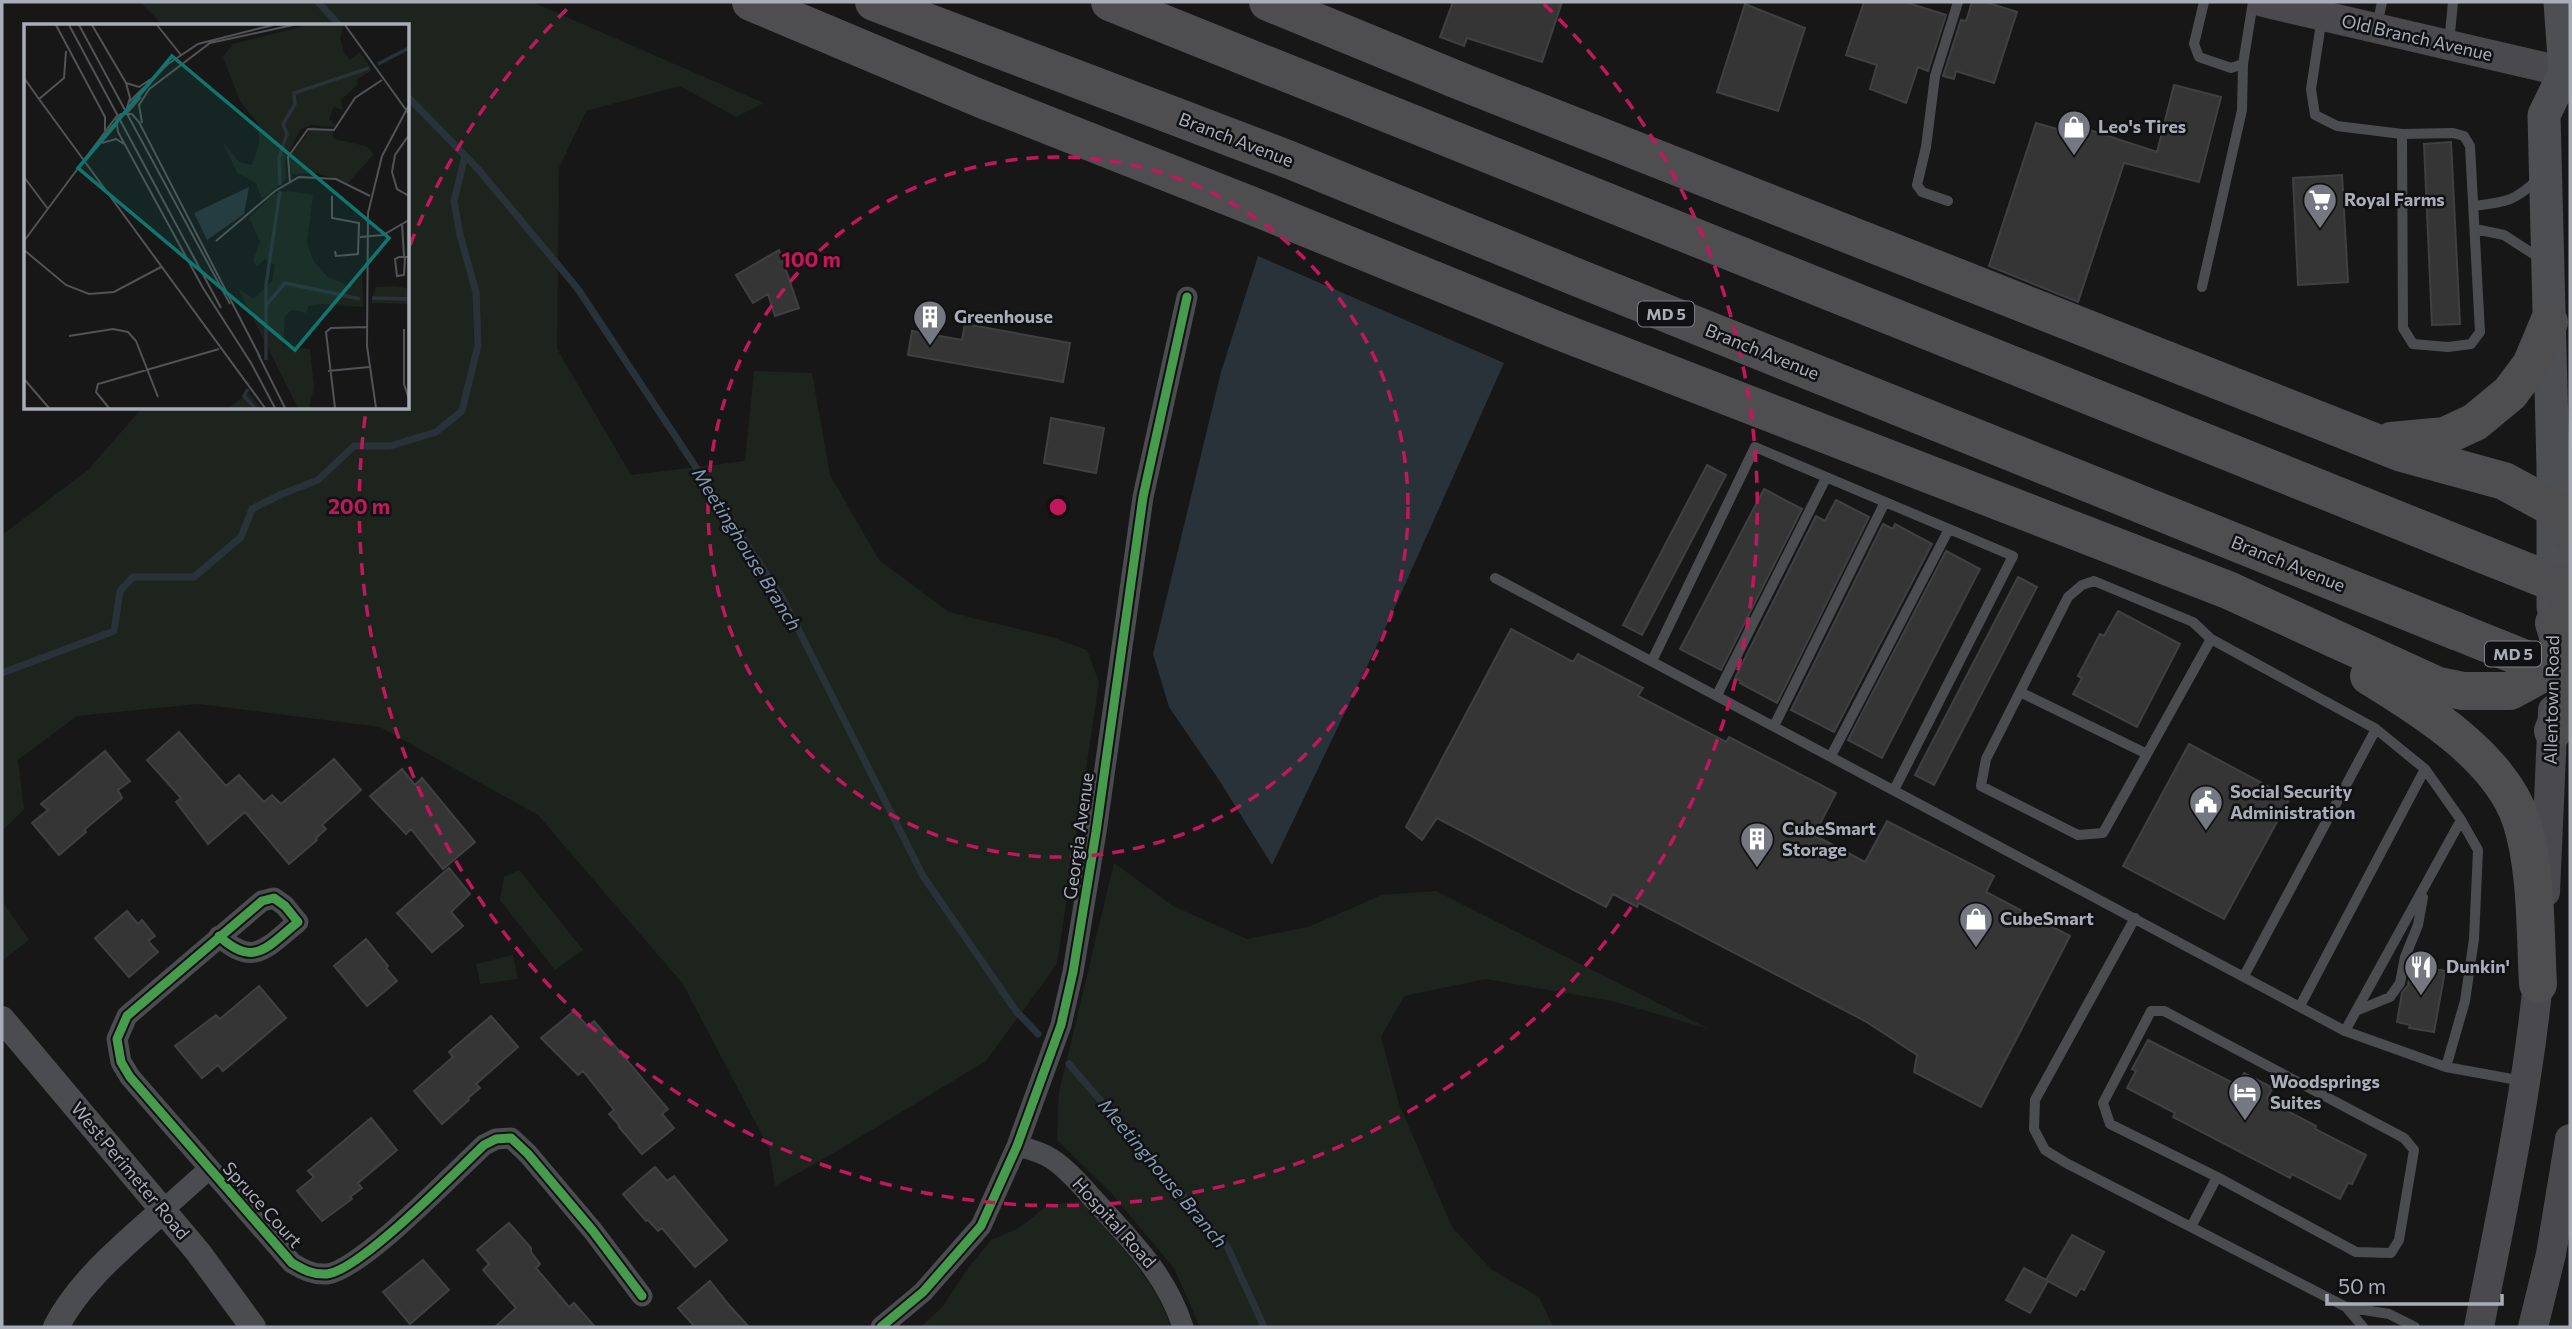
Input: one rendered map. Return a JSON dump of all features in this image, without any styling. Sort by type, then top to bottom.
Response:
[{"type":"highway","points":[[751,2],[979,98],[1331,237],[1559,331],[2161,564],[2318,629],[2438,687],[2476,692],[2510,691],[2565,664]]},
{"type":"highway","name":"Branch Avenue","points":[[874,2],[1290,160],[2456,631],[2565,664]]},
{"type":"highway","points":[[1110,2],[2570,589]]},
{"type":"highway","points":[[1268,2],[2402,453],[2504,481],[2561,519]]},
{"type":"highway","points":[[2376,442],[2445,436],[2475,422],[2510,393],[2531,365],[2549,322]]},
{"type":"highway","points":[[2161,564],[2356,668],[2466,744],[2487,764],[2513,800],[2526,840],[2531,868],[2538,984]]},
{"type":"highway","points":[[2553,731],[2565,664]]},
{"type":"main road","name":"Old Branch Avenue","points":[[2263,2],[2379,16],[2449,46],[2569,76]]},
{"type":"main road","name":"Allentown Road","points":[[2564,8],[2569,76],[2544,115],[2549,322],[2561,519],[2565,664]]},
{"type":"main road","name":"Allentown Road","points":[[2479,1327],[2508,1190],[2526,1081],[2538,984],[2548,861],[2553,731]]},
{"type":"main road","points":[[2533,1327],[2551,1254],[2570,1139]]},
{"type":"street","name":"Georgia Avenue","points":[[881,1327],[923,1292],[981,1226],[1017,1146],[1061,1026],[1070,992],[1097,832],[1143,497],[1187,297]]},
{"type":"street","name":"Spruce Court","points":[[219,936],[127,1016],[117,1039],[121,1062],[130,1077],[292,1263],[309,1273],[329,1274],[353,1262],[380,1242],[484,1145],[496,1139],[511,1138],[528,1154],[593,1231],[642,1296]]},
{"type":"street","name":"West Perimeter Road","points":[[2,1019],[163,1210],[253,1327]]},
{"type":"street","name":"Hospital Road","points":[[1017,1146],[1039,1152],[1074,1177],[1154,1266],[1166,1285],[1183,1327]]},
{"type":"street","name":"Spruce Court","points":[[163,1210],[209,1169]]},
{"type":"street","points":[[56,1327],[78,1293],[163,1210]]},
{"type":"lane","points":[[1948,201],[1922,192],[1917,185],[1926,147],[1935,76],[1958,2]]},
{"type":"lane","points":[[2204,2],[2194,44],[2199,57],[2231,68],[2244,64]]},
{"type":"lane","points":[[2202,287],[2242,110],[2244,64],[2253,2]]},
{"type":"lane","points":[[2449,46],[2453,2]]},
{"type":"lane","points":[[2322,9],[2311,89],[2315,115],[2337,126],[2402,134],[2453,133],[2464,136],[2470,146],[2480,332],[2471,344],[2448,347],[2413,344],[2403,328],[2402,134]]},
{"type":"lane","points":[[2473,206],[2503,203],[2520,196],[2545,173]]},
{"type":"lane","points":[[2474,229],[2504,235],[2548,265]]},
{"type":"lane","points":[[1653,661],[1755,447],[2013,556],[1894,790]]},
{"type":"lane","points":[[1717,695],[1826,478]]},
{"type":"lane","points":[[1774,726],[1885,502]]},
{"type":"lane","points":[[1831,756],[1949,529]]},
{"type":"lane","points":[[1495,578],[2345,1031],[2446,1068],[2526,1081]]},
{"type":"lane","points":[[2211,639],[2103,833],[2078,835],[1981,786],[1986,759],[2068,597],[2082,585],[2094,581],[2193,622],[2211,639],[2376,729],[2425,769],[2461,820],[2478,850],[2474,939],[2465,1001],[2446,1068]]},
{"type":"lane","points":[[2020,692],[2147,754]]},
{"type":"lane","points":[[2244,976],[2376,729]]},
{"type":"lane","points":[[2300,1006],[2425,769]]},
{"type":"lane","points":[[2345,1031],[2461,820]]},
{"type":"lane","points":[[2356,1011],[2390,997],[2400,983],[2405,957],[2418,925],[2426,884]]},
{"type":"lane","points":[[2136,918],[2035,1100],[2034,1129],[2045,1150],[2346,1307],[2389,1314],[2415,1327]]},
{"type":"lane","points":[[2151,1011],[2164,1011],[2404,1138],[2414,1150],[2399,1240],[2391,1253],[2356,1252],[2217,1177],[2110,1124],[2106,1114],[2103,1103],[2151,1011]]},
{"type":"lane","points":[[2190,1227],[2217,1177]]},
{"type":"lane","points":[[2346,1307],[2363,1327]]},
{"type":"shaded area","points":[[140,2],[532,2],[764,103],[736,117],[680,86],[586,111],[559,168],[557,349],[631,475],[745,461],[754,371],[812,373],[830,475],[879,560],[949,612],[1055,638],[1087,650],[1099,682],[1057,964],[986,1061],[775,1186],[769,1148],[683,984],[538,815],[380,727],[198,704],[77,716],[18,760],[24,809],[2,831],[2,535],[88,470],[140,410],[410,410],[410,24],[162,24]]},
{"type":"shaded area","points":[[1258,256],[1504,363],[1390,618],[1272,865],[1169,707],[1153,654],[1221,372]]},
{"type":"shaded area","points":[[1114,863],[1173,906],[1247,939],[1308,927],[1382,895],[1436,891],[1709,1029],[1612,1001],[1486,979],[1404,996],[1381,1037],[1399,1104],[1452,1227],[1491,1269],[1539,1297],[1553,1327],[1200,1327],[1174,1268],[1112,1194],[1057,1140],[1059,1092]]},
{"type":"shaded area","points":[[519,870],[583,950],[555,970],[500,900],[504,877]]},
{"type":"shaded area","points":[[2,901],[29,940],[3,960],[2,959]]},
{"type":"shaded area","points":[[513,955],[518,979],[480,984],[476,964]]},
{"type":"shaded area","points":[[1082,1201],[1144,1276],[1164,1309],[1171,1327],[921,1327],[943,1306],[968,1268],[991,1240],[1019,1228],[1048,1205]]},
{"type":"building","points":[[1453,2],[1562,2],[1542,62],[1467,38],[1464,46],[1440,37]]},
{"type":"building","points":[[1864,2],[1905,2],[1946,15],[1928,71],[1918,67],[1906,103],[1870,89],[1877,65],[1846,55]]},
{"type":"building","points":[[1972,2],[1985,2],[2017,12],[1994,83],[1956,71],[1954,79],[1943,76],[1961,20],[1966,21]]},
{"type":"building","points":[[1745,4],[1805,28],[1778,111],[1717,92]]},
{"type":"building","points":[[2174,85],[2221,97],[2199,182],[2124,163],[2078,302],[1989,266],[2036,123],[2057,129],[2062,121],[2157,152]]},
{"type":"building","name":"Royal Farms","points":[[2451,142],[2460,324],[2432,325],[2424,144]]},
{"type":"building","name":"Royal Farms","points":[[2342,175],[2348,282],[2298,285],[2293,178]]},
{"type":"building","points":[[779,250],[799,308],[775,316],[768,294],[753,303],[736,275]]},
{"type":"building","points":[[965,324],[1070,343],[1063,382],[908,355],[912,331],[962,340]]},
{"type":"building","points":[[1051,418],[1104,428],[1096,473],[1044,463]]},
{"type":"building","points":[[1707,465],[1726,475],[1642,635],[1623,625]]},
{"type":"building","points":[[1764,489],[1802,509],[1721,670],[1680,649]]},
{"type":"building","points":[[1836,500],[1869,517],[1777,703],[1735,678],[1816,516],[1825,521]]},
{"type":"building","points":[[1883,524],[1893,529],[1895,524],[1932,544],[1834,732],[1791,710]]},
{"type":"building","points":[[1946,551],[1980,569],[1882,758],[1848,740]]},
{"type":"building","points":[[2018,577],[2037,587],[1934,785],[1915,775]]},
{"type":"building","points":[[2118,611],[2180,644],[2137,727],[2073,694],[2082,678],[2078,676],[2100,634],[2104,636]]},
{"type":"building","name":"CubeSmart Storage","points":[[1511,629],[1573,662],[1578,654],[1643,688],[1638,696],[1726,742],[1729,737],[1836,793],[1814,835],[1865,862],[1887,821],[1994,876],[1986,892],[2070,936],[1981,1107],[1914,1072],[1917,1055],[1865,1021],[1639,903],[1637,907],[1613,894],[1606,907],[1437,818],[1422,840],[1406,827]]},
{"type":"building","points":[[179,732],[226,786],[239,775],[264,802],[272,795],[281,804],[334,759],[361,790],[322,825],[326,829],[317,840],[289,864],[245,812],[208,844],[176,802],[181,798],[147,760]]},
{"type":"building","name":"Social Security Administration","points":[[2189,744],[2290,798],[2224,919],[2123,866]]},
{"type":"building","points":[[105,751],[130,781],[118,790],[122,798],[59,855],[32,823],[48,810],[41,804]]},
{"type":"building","points":[[402,769],[415,785],[422,778],[475,842],[443,869],[411,829],[406,834],[370,796]]},
{"type":"building","points":[[449,868],[470,894],[451,912],[463,926],[432,952],[397,913]]},
{"type":"building","points":[[127,911],[138,924],[142,920],[155,936],[148,941],[158,952],[129,977],[95,938]]},
{"type":"building","points":[[366,939],[397,981],[367,1006],[334,966]]},
{"type":"building","name":"Dunkin'","points":[[2421,966],[2445,971],[2434,1032],[2409,1028],[2410,1025],[2397,1022],[2402,993],[2408,985],[2411,967]]},
{"type":"building","points":[[259,986],[286,1018],[223,1071],[218,1065],[202,1078],[175,1046],[216,1015],[220,1019]]},
{"type":"building","points":[[574,1011],[588,1027],[594,1021],[668,1109],[662,1114],[674,1128],[642,1154],[609,1114],[614,1110],[583,1071],[578,1075],[541,1038]]},
{"type":"building","points":[[491,1016],[518,1047],[476,1084],[480,1088],[442,1124],[414,1091],[453,1057],[449,1052]]},
{"type":"building","name":"Woodsprings Suites","points":[[2148,1040],[2235,1084],[2244,1073],[2273,1088],[2267,1098],[2269,1101],[2366,1155],[2352,1184],[2348,1183],[2340,1199],[2292,1174],[2290,1178],[2173,1117],[2175,1113],[2127,1088],[2136,1071],[2132,1069]]},
{"type":"building","points":[[371,1118],[397,1150],[358,1183],[362,1188],[350,1197],[352,1199],[322,1221],[297,1191],[314,1177],[308,1171]]},
{"type":"building","points":[[655,1167],[667,1181],[674,1176],[727,1240],[695,1267],[662,1228],[658,1231],[646,1221],[623,1194]]},
{"type":"building","points":[[509,1223],[531,1248],[540,1264],[536,1268],[569,1307],[574,1303],[595,1327],[495,1327],[516,1308],[483,1270],[489,1264],[477,1250]]},
{"type":"building","points":[[2072,1235],[2104,1252],[2084,1290],[2081,1288],[2076,1296],[2048,1281],[2030,1313],[2006,1300],[2024,1268],[2046,1280]]},
{"type":"building","points":[[423,1260],[449,1290],[410,1324],[383,1292]]},
{"type":"building","points":[[710,1281],[749,1327],[695,1327],[678,1308]]},
{"type":"waterway","name":"Meetinghouse Branch","points":[[318,2],[338,24]]},
{"type":"waterway","name":"Meetinghouse Branch","points":[[410,99],[478,169],[578,289],[783,599],[923,876],[1016,1011],[1038,1034]]},
{"type":"waterway","points":[[2,673],[114,631],[120,591],[133,577],[194,577],[241,537],[252,509],[318,480],[354,446],[390,446],[436,432],[462,411],[478,345],[476,292],[460,235],[454,201],[465,156]]},
{"type":"waterway","name":"Meetinghouse Branch","points":[[1069,1064],[1228,1248],[1264,1327]]},
{"type":"cycle path","points":[[881,1327],[923,1292],[981,1226],[1017,1146],[1061,1025],[1073,972],[1096,832],[1143,497],[1187,297]]},
{"type":"cycle path","points":[[219,936],[231,946],[251,952],[269,946],[298,922],[285,906],[274,898],[262,901],[127,1016],[117,1039],[121,1062],[130,1077],[292,1263],[317,1274],[327,1274],[342,1268],[384,1239],[484,1145],[496,1139],[511,1138],[528,1154],[593,1231],[642,1296]]},
{"type":"place","name":"Leo's Tires","points":[[2074,157]]},
{"type":"place","name":"Royal Farms","points":[[2320,230]]},
{"type":"place","name":"Greenhouse","points":[[930,347]]},
{"type":"place","name":"Social Security Administration","points":[[2206,832]]},
{"type":"place","name":"CubeSmart Storage","points":[[1757,869]]},
{"type":"place","name":"CubeSmart","points":[[1976,949]]},
{"type":"place","name":"Dunkin'","points":[[2421,997]]},
{"type":"place","name":"Woodsprings Suites","points":[[2245,1122]]}]
